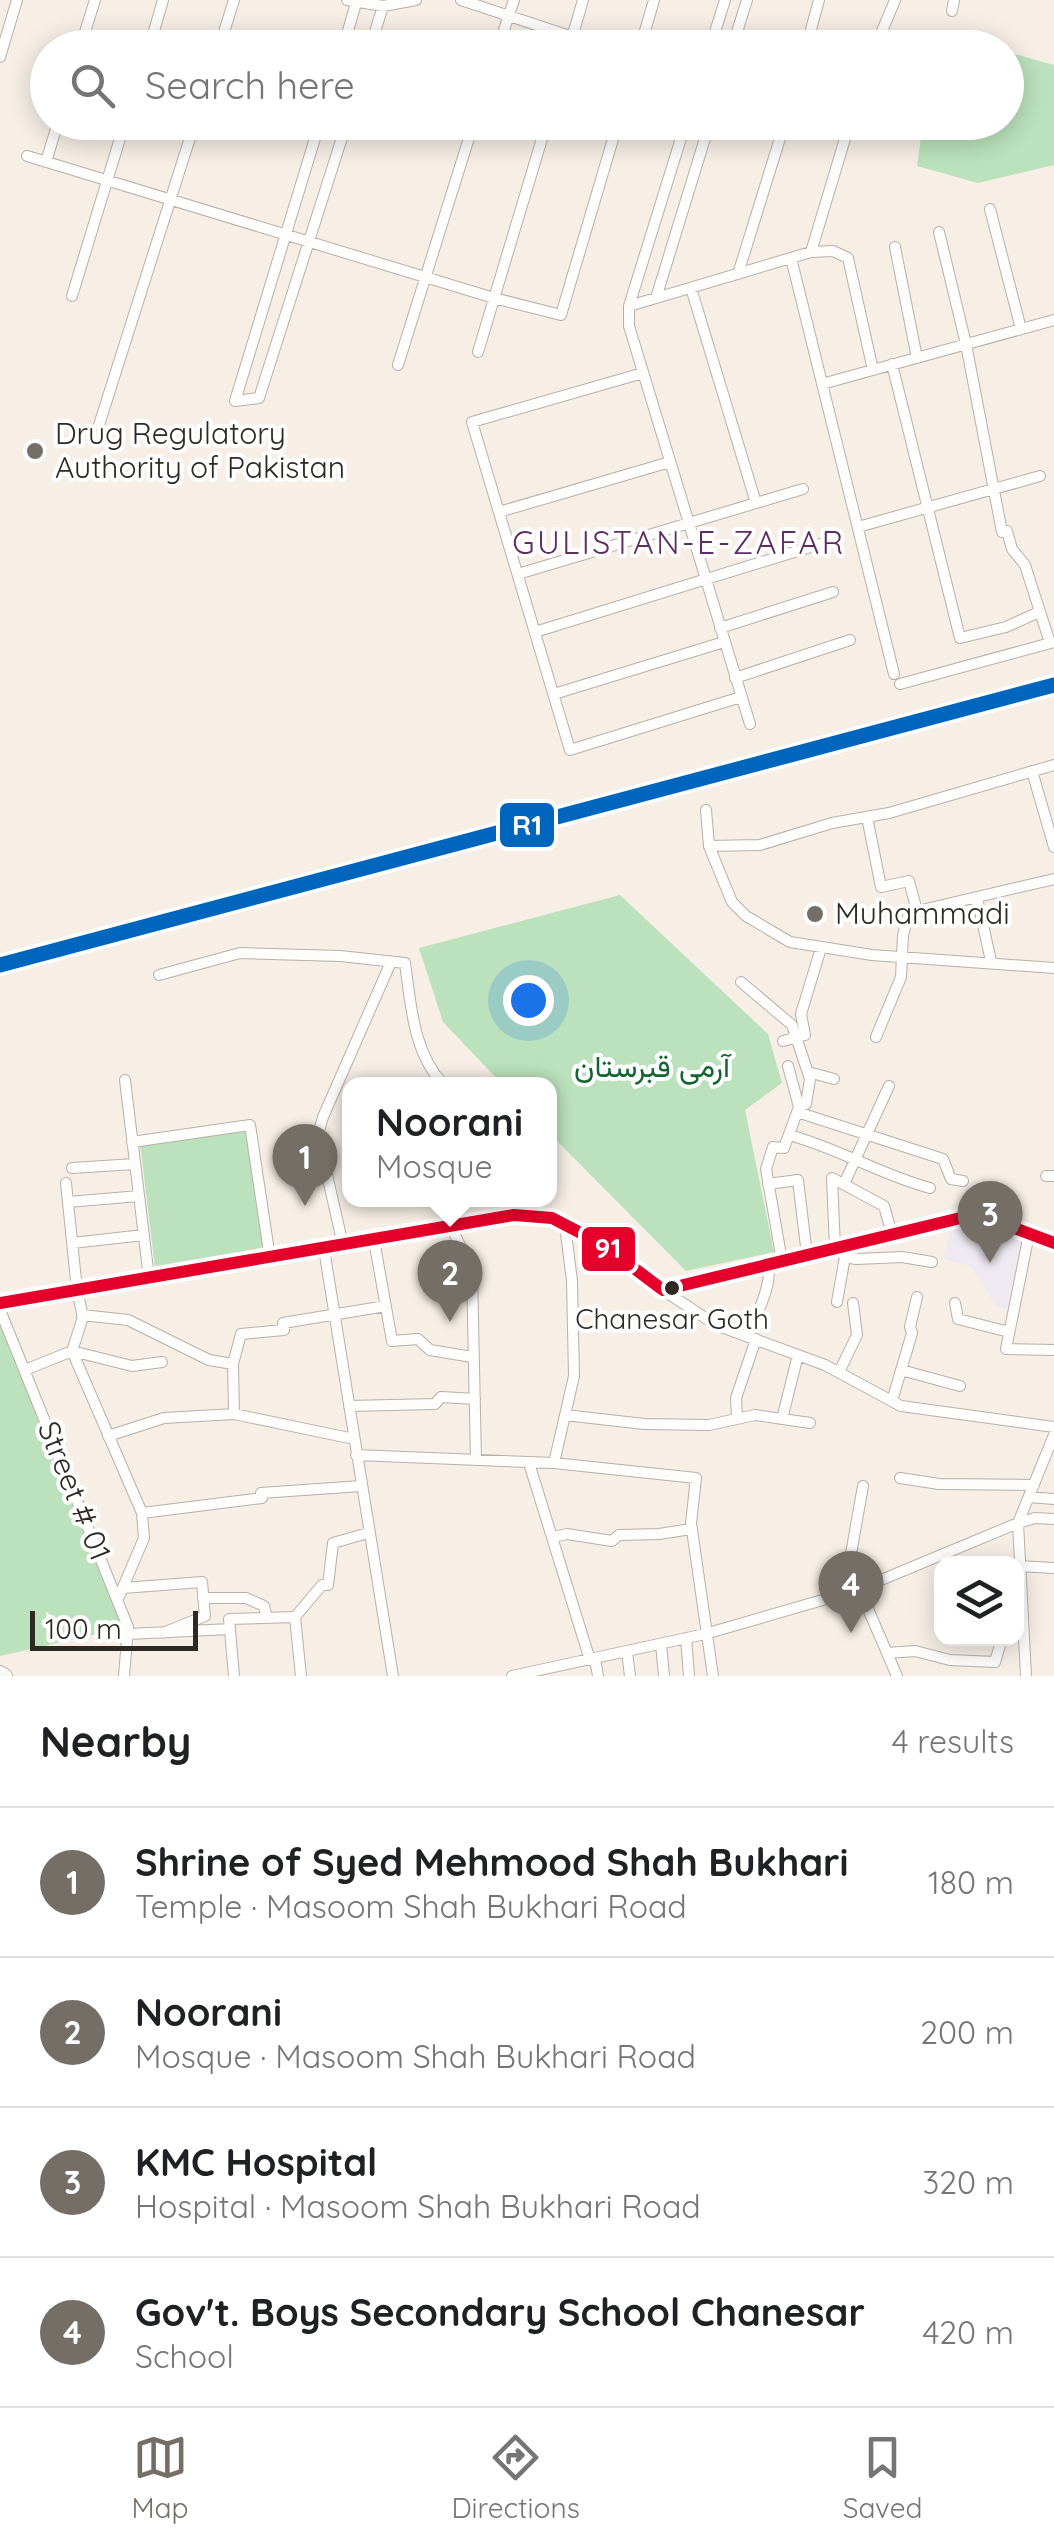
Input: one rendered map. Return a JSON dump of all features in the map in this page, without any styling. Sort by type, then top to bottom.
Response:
[{"type":"street","points":[[0,57],[17,0]]},
{"type":"street","points":[[86,30],[95,0]]},
{"type":"street","points":[[154,30],[163,0]]},
{"type":"street","points":[[224,30],[234,0]]},
{"type":"street","points":[[347,30],[352,2],[382,6],[416,0]]},
{"type":"street","points":[[461,0],[542,30]]},
{"type":"street","points":[[504,30],[514,0]]},
{"type":"street","points":[[574,30],[583,0]]},
{"type":"street","points":[[645,30],[654,0]]},
{"type":"street","points":[[715,30],[724,0]]},
{"type":"street","points":[[738,30],[747,0]]},
{"type":"street","points":[[811,30],[819,0]]},
{"type":"street","points":[[883,30],[896,0]]},
{"type":"street","points":[[375,30],[382,6]]},
{"type":"street","points":[[46,162],[53,140]]},
{"type":"street","points":[[72,296],[120,140]]},
{"type":"street","points":[[100,426],[189,140]]},
{"type":"street","points":[[315,140],[235,401],[259,398],[342,140]]},
{"type":"street","points":[[398,364],[468,140]]},
{"type":"street","points":[[478,352],[542,140]]},
{"type":"street","points":[[28,156],[494,298],[562,315],[613,140]]},
{"type":"street","points":[[680,140],[629,306],[629,326],[750,724]]},
{"type":"street","points":[[656,298],[704,140]]},
{"type":"street","points":[[738,274],[779,140]]},
{"type":"street","points":[[812,252],[845,140]]},
{"type":"street","points":[[990,209],[1021,329]]},
{"type":"street","points":[[791,258],[897,679],[1052,643],[1025,566],[1012,549],[1006,531],[1002,532],[966,344],[938,232]]},
{"type":"street","points":[[895,247],[917,358]]},
{"type":"street","points":[[629,306],[812,252],[833,251],[848,258],[873,370]]},
{"type":"street","points":[[691,288],[756,503]]},
{"type":"street","points":[[822,384],[1054,320]]},
{"type":"street","points":[[892,364],[960,638],[1006,627],[1039,612]]},
{"type":"street","points":[[643,373],[472,422],[570,750],[741,697]]},
{"type":"street","points":[[499,512],[670,462]]},
{"type":"street","points":[[858,528],[1040,476]]},
{"type":"street","points":[[518,574],[803,489]]},
{"type":"street","points":[[535,632],[820,544]]},
{"type":"street","points":[[720,628],[833,592]]},
{"type":"street","points":[[736,678],[850,640]]},
{"type":"street","points":[[554,694],[724,642]]},
{"type":"street","points":[[709,846],[760,844],[1054,765]]},
{"type":"street","points":[[1032,771],[1054,847]]},
{"type":"street","points":[[706,810],[709,846],[732,902],[746,916],[790,942],[904,957],[1054,968]]},
{"type":"street","points":[[867,816],[881,887],[909,880],[916,911]]},
{"type":"street","points":[[876,1037],[898,988],[908,913],[1054,880]]},
{"type":"street","points":[[977,898],[991,961]]},
{"type":"street","points":[[783,1041],[805,1035],[801,1014],[821,948]]},
{"type":"street","points":[[158,976],[240,953],[340,956],[404,963],[415,1032],[438,1077]]},
{"type":"street","points":[[342,1245],[318,1136],[391,962]]},
{"type":"street","points":[[741,982],[792,1025],[810,1079]]},
{"type":"street","points":[[737,1418],[736,1398],[759,1303],[771,1286],[776,1263],[766,1170],[772,1147],[784,1148],[798,1110],[788,1066]]},
{"type":"street","points":[[798,1110],[806,1104],[812,1073],[834,1079]]},
{"type":"street","points":[[125,1080],[149,1278]]},
{"type":"street","points":[[844,1184],[889,1086]]},
{"type":"street","points":[[798,1110],[943,1158],[951,1179],[964,1181]]},
{"type":"street","points":[[132,1142],[250,1125],[270,1258]]},
{"type":"street","points":[[789,1135],[856,1159],[898,1180],[930,1188]]},
{"type":"street","points":[[72,1168],[135,1164]]},
{"type":"street","points":[[837,1302],[842,1250],[830,1178],[884,1206],[892,1234]]},
{"type":"street","points":[[768,1184],[798,1180],[807,1255]]},
{"type":"street","points":[[66,1182],[82,1315],[72,1352],[142,1513],[144,1538],[120,1593]]},
{"type":"street","points":[[68,1202],[139,1196]]},
{"type":"street","points":[[514,1207],[514,1215]]},
{"type":"street","points":[[664,1290],[842,1250],[977,1214],[1054,1243]]},
{"type":"street","points":[[0,1306],[514,1215],[552,1218],[602,1244],[716,1324],[838,1372],[900,1406],[1054,1427]]},
{"type":"street","points":[[554,1463],[574,1376],[565,1225]]},
{"type":"street","points":[[451,1226],[472,1272],[476,1460]]},
{"type":"street","points":[[1029,1234],[1006,1349],[1054,1350]]},
{"type":"street","points":[[72,1243],[144,1235]]},
{"type":"street","points":[[374,1240],[392,1341],[418,1339],[430,1350],[472,1358]]},
{"type":"street","points":[[324,1248],[393,1676]]},
{"type":"street","points":[[842,1250],[856,1259],[902,1257],[932,1262]]},
{"type":"street","points":[[892,1401],[918,1297]]},
{"type":"street","points":[[838,1372],[857,1336],[853,1303]]},
{"type":"street","points":[[954,1303],[958,1320],[1009,1332]]},
{"type":"street","name":"Street # 01","points":[[0,1306],[120,1593],[128,1626],[124,1676]]},
{"type":"street","points":[[234,1414],[233,1364],[241,1334],[284,1330],[284,1323],[386,1306]]},
{"type":"street","points":[[82,1315],[128,1320],[209,1360],[233,1364]]},
{"type":"street","points":[[25,1370],[72,1352],[132,1366],[162,1362]]},
{"type":"street","points":[[782,1419],[798,1355]]},
{"type":"street","points":[[901,1370],[960,1386]]},
{"type":"street","points":[[349,1406],[436,1404],[441,1397],[475,1400]]},
{"type":"street","points":[[108,1436],[164,1418],[234,1414],[354,1439]]},
{"type":"street","points":[[565,1415],[644,1424],[709,1426],[755,1415],[810,1423]]},
{"type":"street","points":[[1018,1556],[1018,1523],[1034,1485],[1048,1465],[1053,1442]]},
{"type":"street","points":[[356,1455],[554,1463],[696,1478],[691,1529],[713,1676]]},
{"type":"street","points":[[529,1463],[598,1676]]},
{"type":"street","points":[[900,1478],[939,1484],[1034,1485]]},
{"type":"street","points":[[142,1513],[262,1498],[262,1493],[361,1486]]},
{"type":"street","points":[[863,1486],[849,1566],[896,1676]]},
{"type":"street","points":[[1028,1497],[1054,1499]]},
{"type":"street","points":[[512,1676],[706,1634],[857,1590],[1018,1523],[1054,1519]]},
{"type":"street","points":[[552,1537],[567,1534],[612,1541],[619,1535],[691,1529]]},
{"type":"street","points":[[301,1676],[295,1617],[322,1585],[328,1585],[333,1543],[368,1533]]},
{"type":"street","points":[[1024,1566],[1054,1568]]},
{"type":"street","points":[[120,1593],[202,1582],[205,1616],[163,1632]]},
{"type":"street","points":[[204,1598],[246,1598],[264,1606],[267,1618]]},
{"type":"street","points":[[234,1676],[230,1620],[295,1617]]},
{"type":"street","points":[[128,1634],[230,1630]]},
{"type":"street","points":[[686,1638],[689,1676]]},
{"type":"street","points":[[661,1644],[664,1676]]},
{"type":"street","points":[[887,1653],[915,1651],[950,1660],[995,1662],[1000,1646]]},
{"type":"street","points":[[1022,1646],[1026,1676]]},
{"type":"street","points":[[627,1652],[630,1676]]},
{"type":"shaded area","points":[[977,1214],[1029,1234],[1013,1311],[996,1306],[970,1266],[943,1259],[954,1219]]},
{"type":"green space","points":[[1024,57],[1054,65],[1054,165],[978,183],[917,166],[921,140],[1024,140]]},
{"type":"green space","name":"آرمی قبرستان","points":[[620,895],[768,1034],[782,1083],[745,1110],[774,1252],[686,1271],[557,1141],[557,1077],[495,1077],[443,1022],[419,948]]},
{"type":"green space","points":[[250,1127],[268,1250],[155,1267],[140,1144]]},
{"type":"green space","points":[[0,1310],[128,1627],[0,1656]]},
{"type":"transit line","name":"R1","points":[[0,965],[1054,685]]},
{"type":"transit line","name":"91","points":[[0,1303],[514,1215],[552,1218],[602,1244],[663,1290],[977,1214],[1054,1243]]},
{"type":"place","name":"Drug Regulatory Authority of Pakistan","points":[[35,451]]},
{"type":"place","name":"Muhammadi","points":[[815,914]]},
{"type":"place","name":"Shrine of Syed Mehmood Shah Bukhari","points":[[305,1206]]},
{"type":"place","name":"KMC Hospital","points":[[990,1263]]},
{"type":"place","name":"Chanesar Goth","points":[[672,1288]]},
{"type":"place","name":"Noorani","points":[[450,1322]]},
{"type":"place","name":"Gov't. Boys Secondary School Chanesar","points":[[851,1633]]},
{"type":"district","name":"GULISTAN-E-ZAFAR","points":[[679,543]]}]
